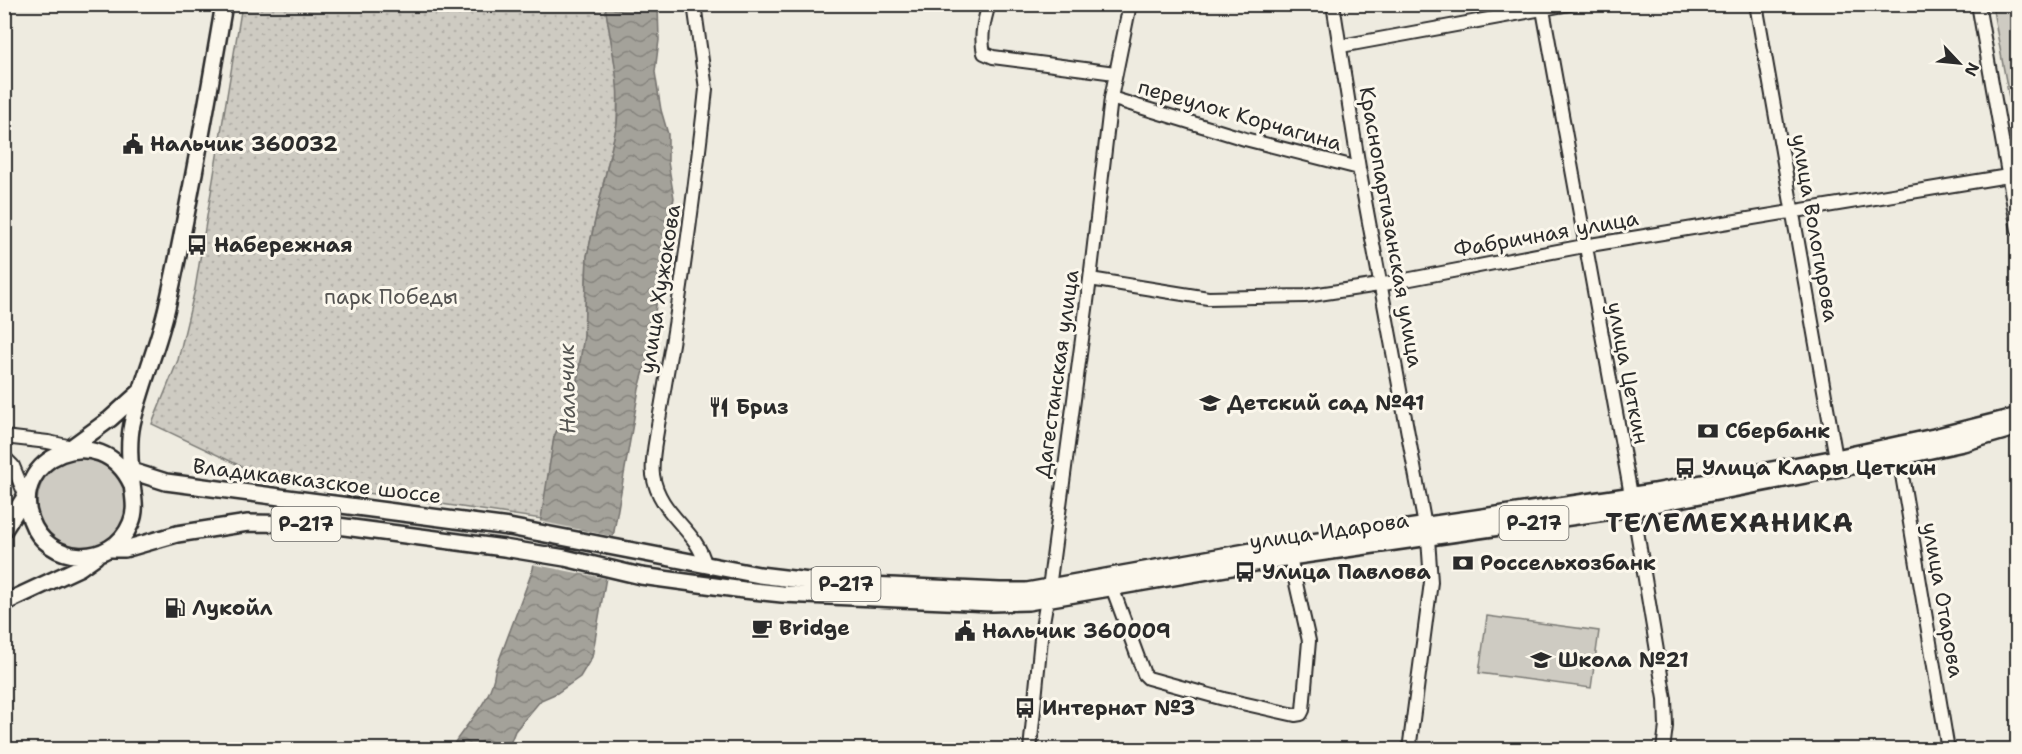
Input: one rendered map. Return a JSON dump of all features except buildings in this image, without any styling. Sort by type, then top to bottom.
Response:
[{"type":"main road","points":[[128,475],[130,440],[140,393],[153,359],[167,307],[224,4]]},
{"type":"main road","points":[[4,530],[28,497],[38,471],[54,457],[73,449],[140,393]]},
{"type":"main road","name":"улица Идарова","points":[[1632,502],[1934,437],[2018,416]]},
{"type":"main road","name":"улица Идарова","points":[[645,554],[759,575],[826,583],[1048,594],[1112,587],[1426,532],[1632,502],[1899,458],[2018,427]]},
{"type":"main road","name":"Р-217","points":[[28,497],[29,517],[35,530],[44,542],[55,550],[84,557],[103,552],[118,542],[132,521],[135,503],[128,475],[101,453],[73,449]]},
{"type":"main road","name":"Владикавказское шоссе","points":[[128,475],[186,485],[509,527],[564,536],[645,554]]},
{"type":"main road","name":"Владикавказское шоссе","points":[[4,603],[79,568],[103,552],[125,549],[193,531],[270,522],[347,527],[504,548],[565,558],[641,576]]},
{"type":"main road","name":"улица Идарова","points":[[641,576],[782,594],[1017,603],[1048,594],[1263,549],[1426,532]]},
{"type":"street","name":"улица Хужокова","points":[[694,4],[706,88],[690,229],[652,473],[657,490],[667,509],[696,542],[705,564]]},
{"type":"street","points":[[989,4],[981,43],[984,53],[993,57],[1114,73]]},
{"type":"street","name":"Дагестанская улица","points":[[1030,750],[1042,628],[1090,279],[1114,73],[1130,4]]},
{"type":"street","name":"Краснопартизанская улица","points":[[1333,4],[1379,285],[1426,532],[1431,582],[1409,750]]},
{"type":"street","points":[[1341,46],[1542,7],[1570,4]]},
{"type":"street","name":"улица Вологирова","points":[[1756,4],[1836,458]]},
{"type":"street","points":[[1978,4],[2018,230]]},
{"type":"street","name":"улица Цеткин","points":[[1542,7],[1632,502],[1665,699],[1666,726],[1663,750]]},
{"type":"street","name":"переулок Корчагина","points":[[1111,98],[1245,139],[1359,168]]},
{"type":"street","name":"Фабричная улица","points":[[1090,279],[1208,297],[1305,296],[1379,285],[1584,246],[2008,176]]},
{"type":"street","points":[[4,437],[48,442],[73,449]]},
{"type":"street","points":[[4,456],[13,466],[28,497]]},
{"type":"street","name":"улица Отарова","points":[[1899,458],[1948,750]]},
{"type":"street","points":[[1112,587],[1144,674],[1148,678],[1224,699],[1295,715],[1301,714],[1304,710],[1309,641],[1290,557]]},
{"type":"green space","name":"парк Победы","points":[[242,5],[605,5],[618,80],[617,124],[587,256],[584,336],[576,388],[554,437],[542,519],[266,478],[152,424],[178,360],[195,289]]},
{"type":"green space","points":[[1992,5],[2017,5],[2017,141]]},
{"type":"green space","points":[[82,458],[99,461],[114,471],[124,486],[127,503],[124,520],[114,535],[99,545],[82,548],[65,545],[50,535],[40,520],[37,503],[40,486],[50,471],[65,461]]},
{"type":"green space","points":[[1487,616],[1599,631],[1591,688],[1479,673]]},
{"type":"water","points":[[605,5],[658,5],[659,40],[655,72],[661,110],[668,134],[668,162],[674,198],[649,353],[639,389],[592,657],[580,677],[557,693],[541,700],[515,731],[508,749],[450,750],[489,693],[533,569],[554,437],[576,388],[584,336],[587,256],[617,124],[617,79]]},
{"type":"pier","points":[[538,521],[616,537],[609,579],[531,564]]},
{"type":"place","name":"Нальчик 360032","points":[[133,144]]},
{"type":"place","name":"Набережная","points":[[197,245]]},
{"type":"place","name":"Детский сад №41","points":[[1210,403]]},
{"type":"place","name":"Бриз","points":[[719,407]]},
{"type":"place","name":"Сбербанк","points":[[1708,431]]},
{"type":"place","name":"Улица Клары Цеткин","points":[[1685,468]]},
{"type":"place","name":"Россельхозбанк","points":[[1463,563]]},
{"type":"place","name":"Улица Павлова","points":[[1245,572]]},
{"type":"place","name":"Лукойл","points":[[175,608]]},
{"type":"place","name":"Bridge","points":[[762,628]]},
{"type":"place","name":"Нальчик 360009","points":[[965,631]]},
{"type":"place","name":"Школа №21","points":[[1541,660]]},
{"type":"place","name":"Интернат №3","points":[[1025,708]]},
{"type":"district","name":"ТЕЛЕМЕХАНИКА","points":[[1730,522]]},
{"type":"water label","name":"Нальчик","points":[[567,389]]}]
